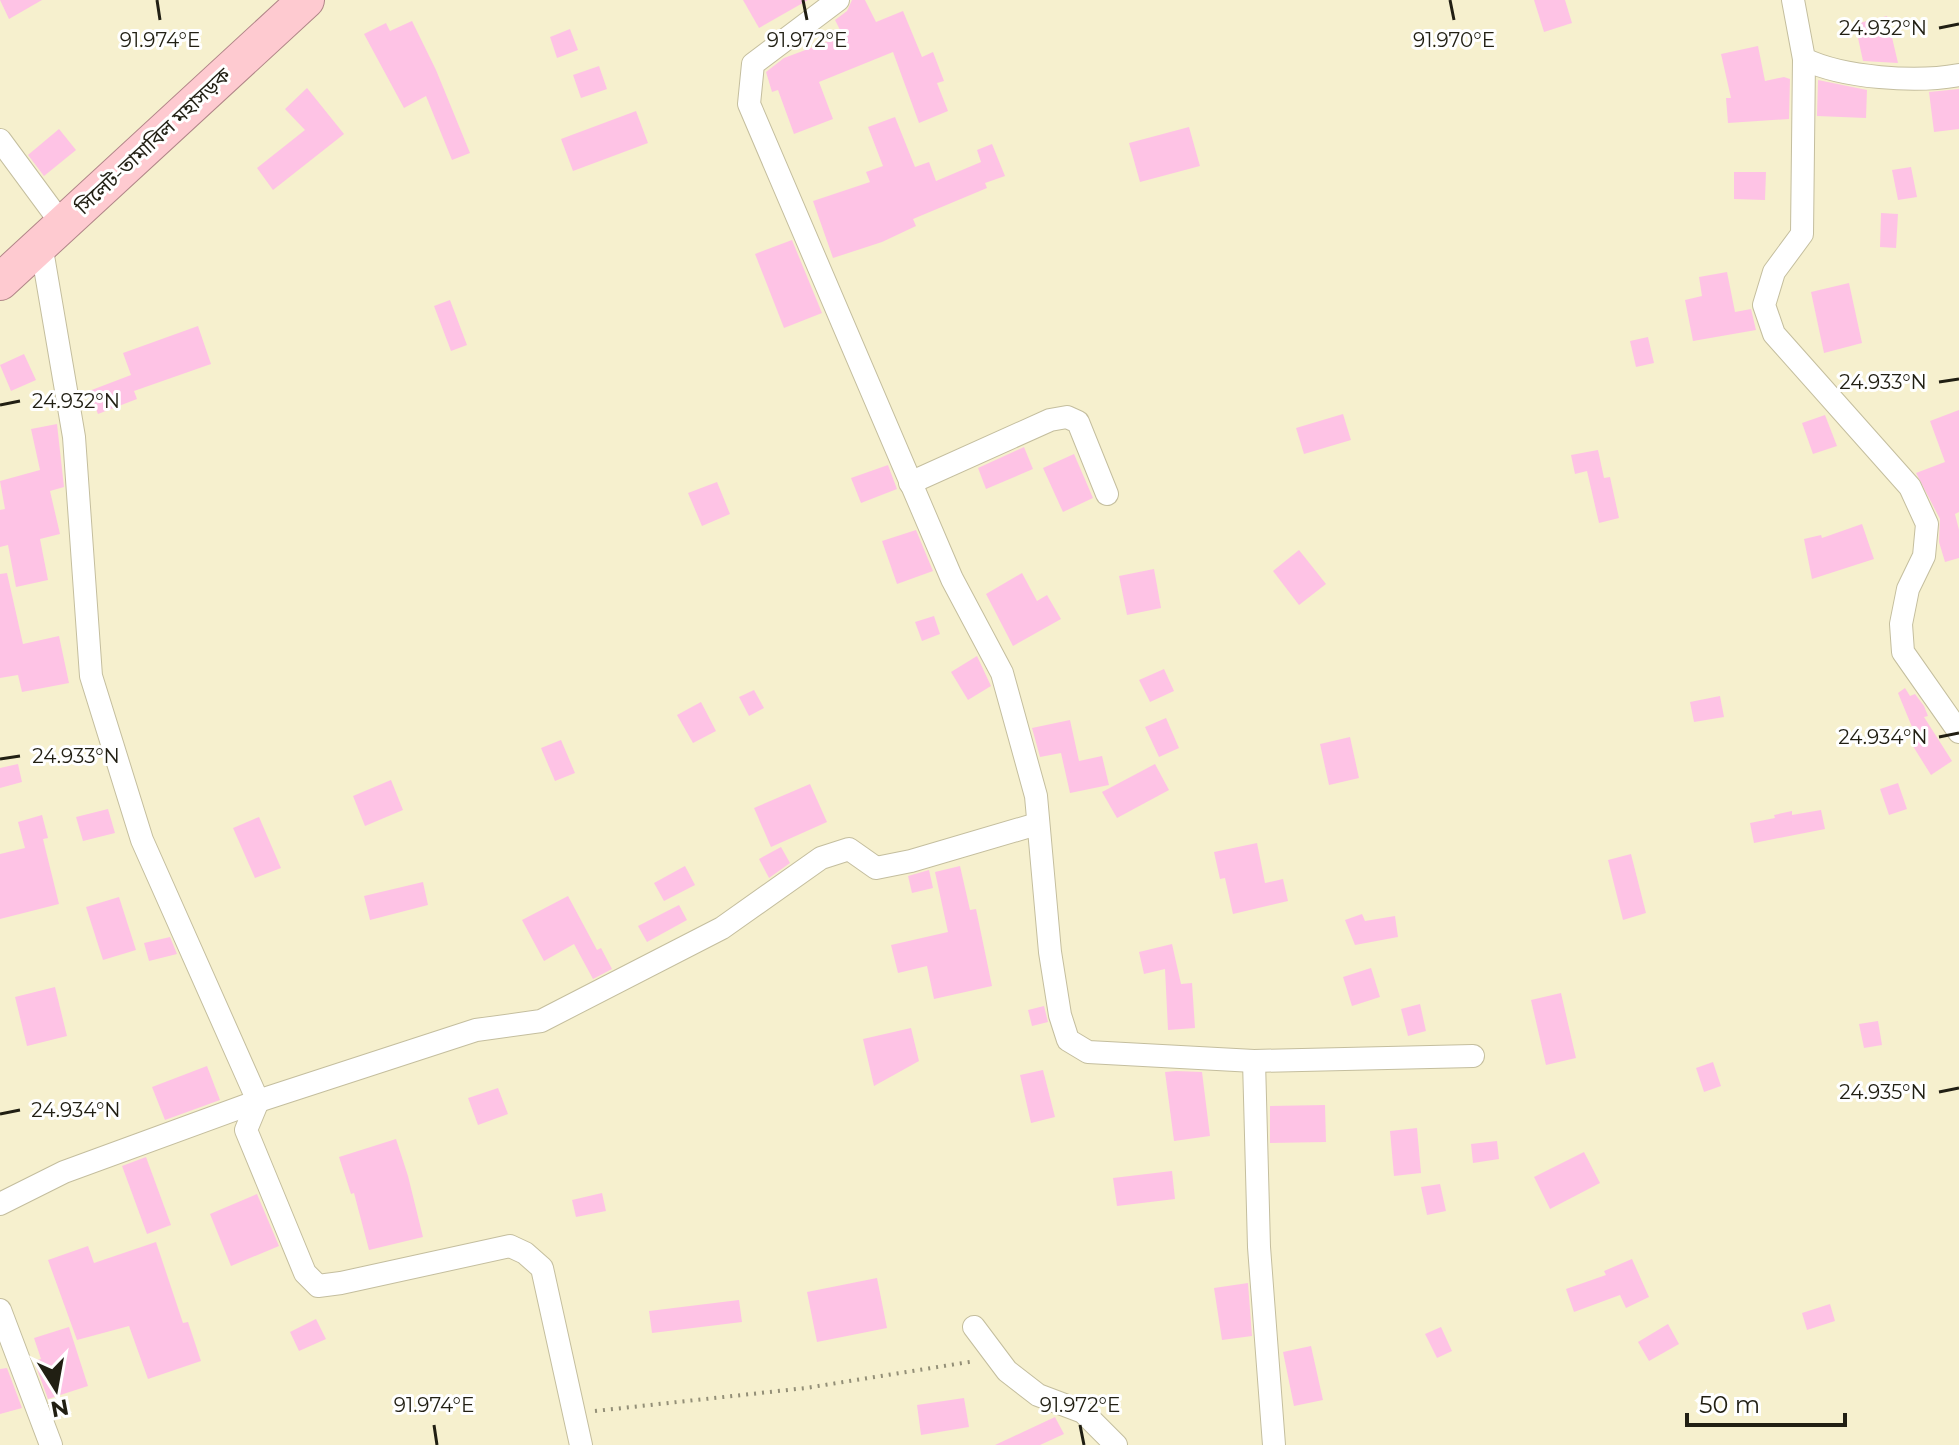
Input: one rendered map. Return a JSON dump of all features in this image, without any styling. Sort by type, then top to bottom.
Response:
[{"type":"highway","name":"সিলেট-তামাবিল মহাসড়ক","points":[[0,282],[306,0]]},
{"type":"street","points":[[838,0],[753,64],[749,104],[952,579],[1002,673],[1036,796],[1050,952],[1060,1015],[1068,1040],[1088,1052],[1254,1061],[1473,1056]]},
{"type":"street","points":[[1793,0],[1804,59],[1802,234],[1774,272],[1764,305],[1774,334],[1910,487],[1927,524],[1924,556],[1908,589],[1901,624],[1903,652],[1959,732]]},
{"type":"street","points":[[1804,59],[1853,74],[1935,80],[1959,75]]},
{"type":"street","points":[[0,140],[52,234],[74,437],[91,676],[142,840],[258,1101],[246,1130],[305,1273],[318,1286],[496,1248],[510,1246],[518,1249],[542,1268],[581,1445]]},
{"type":"street","points":[[910,483],[1050,420],[1067,417],[1078,422],[1107,494]]},
{"type":"street","points":[[0,1204],[64,1172],[258,1101],[476,1030],[541,1021],[722,928],[821,858],[849,849],[876,868],[911,861],[1037,824]]},
{"type":"street","points":[[1254,1061],[1259,1247],[1274,1445]]},
{"type":"street","points":[[0,1310],[51,1445]]},
{"type":"street","points":[[974,1327],[1007,1371],[1038,1395],[1083,1412],[1116,1445]]},
{"type":"path","points":[[574,1413],[806,1388],[997,1357]]},
{"type":"building","points":[[0,0],[42,0],[9,19]]},
{"type":"building","points":[[743,0],[808,0],[759,28]]},
{"type":"building","points":[[852,0],[865,0],[876,22],[903,11],[922,57],[933,52],[944,81],[937,83],[948,111],[919,123],[893,52],[819,82],[833,119],[794,134],[778,90],[772,92],[766,72],[784,58],[843,36],[835,20],[847,11]]},
{"type":"building","points":[[1534,0],[1565,0],[1572,23],[1544,32]]},
{"type":"building","points":[[1887,16],[1898,63],[1863,61],[1855,24]]},
{"type":"building","points":[[412,21],[470,153],[452,160],[426,96],[404,108],[364,34],[386,23],[390,31]]},
{"type":"building","points":[[570,29],[578,50],[557,58],[550,37]]},
{"type":"building","points":[[1758,46],[1765,81],[1784,77],[1790,79],[1789,119],[1728,123],[1726,98],[1731,98],[1721,54]]},
{"type":"building","points":[[599,66],[607,89],[581,98],[573,75]]},
{"type":"building","points":[[1818,80],[1867,90],[1866,118],[1817,116]]},
{"type":"building","points":[[307,88],[344,134],[273,190],[257,168],[305,130],[285,109]]},
{"type":"building","points":[[1959,89],[1959,129],[1934,132],[1929,92]]},
{"type":"building","points":[[636,111],[648,143],[573,171],[561,139]]},
{"type":"building","points":[[895,117],[915,167],[929,162],[936,181],[981,162],[977,150],[992,144],[1005,176],[985,183],[987,188],[913,219],[916,226],[882,242],[833,258],[813,201],[870,182],[866,172],[883,166],[868,127]]},
{"type":"building","points":[[1189,127],[1200,166],[1140,182],[1129,143]]},
{"type":"building","points":[[59,129],[76,150],[44,176],[28,155]]},
{"type":"building","points":[[1911,167],[1917,197],[1898,200],[1892,170]]},
{"type":"building","points":[[1734,172],[1766,172],[1765,200],[1734,199]]},
{"type":"building","points":[[1881,213],[1898,214],[1896,248],[1880,247]]},
{"type":"building","points":[[792,240],[822,313],[784,328],[755,254]]},
{"type":"building","points":[[1727,272],[1735,312],[1751,309],[1756,330],[1693,341],[1685,300],[1702,296],[1699,277]]},
{"type":"building","points":[[1849,283],[1862,343],[1824,353],[1811,292]]},
{"type":"building","points":[[450,300],[467,345],[451,351],[434,306]]},
{"type":"building","points":[[198,326],[211,364],[134,391],[137,399],[98,414],[89,391],[131,375],[123,353]]},
{"type":"building","points":[[1648,337],[1654,363],[1636,367],[1630,341]]},
{"type":"building","points":[[24,354],[36,380],[11,391],[0,365]]},
{"type":"building","points":[[1959,410],[1959,512],[1955,514],[1959,530],[1959,558],[1945,562],[1939,542],[1940,519],[1916,473],[1945,462],[1930,421]]},
{"type":"building","points":[[1343,414],[1351,440],[1304,454],[1296,428]]},
{"type":"building","points":[[1825,415],[1837,446],[1813,454],[1802,423]]},
{"type":"building","points":[[57,424],[64,487],[50,491],[60,534],[40,539],[48,580],[16,587],[8,545],[0,547],[0,510],[5,509],[0,481],[40,470],[31,429]]},
{"type":"building","points":[[1024,447],[1033,469],[986,489],[978,468]]},
{"type":"building","points":[[1598,450],[1604,478],[1610,477],[1619,518],[1599,523],[1587,471],[1575,474],[1571,455]]},
{"type":"building","points":[[1074,454],[1093,498],[1063,512],[1043,468]]},
{"type":"building","points":[[888,465],[897,489],[861,503],[851,478]]},
{"type":"building","points":[[717,482],[730,514],[702,526],[688,493]]},
{"type":"building","points":[[1862,524],[1874,559],[1812,579],[1804,539],[1821,535],[1822,538]]},
{"type":"building","points":[[916,530],[933,571],[897,584],[882,541]]},
{"type":"building","points":[[1299,550],[1326,584],[1299,605],[1273,571]]},
{"type":"building","points":[[1154,569],[1161,608],[1127,615],[1119,576]]},
{"type":"building","points":[[7,573],[23,644],[59,636],[69,683],[22,692],[18,675],[0,678],[0,574]]},
{"type":"building","points":[[1022,573],[1037,601],[1047,595],[1061,619],[1013,646],[986,594]]},
{"type":"building","points":[[934,616],[940,634],[922,641],[915,622]]},
{"type":"building","points":[[977,656],[991,686],[968,700],[951,672]]},
{"type":"building","points":[[1164,669],[1174,691],[1150,702],[1139,680]]},
{"type":"building","points":[[1905,688],[1910,696],[1915,694],[1924,706],[1928,716],[1924,717],[1952,761],[1931,775],[1911,743],[1917,739],[1898,693]]},
{"type":"building","points":[[754,690],[764,708],[749,716],[739,697]]},
{"type":"building","points":[[1720,696],[1724,717],[1694,722],[1690,702]]},
{"type":"building","points":[[701,702],[716,731],[693,743],[677,715]]},
{"type":"building","points":[[1166,718],[1179,748],[1159,757],[1145,727]]},
{"type":"building","points":[[1070,720],[1079,761],[1102,756],[1109,785],[1070,793],[1061,753],[1040,757],[1032,728]]},
{"type":"building","points":[[1350,737],[1359,778],[1329,785],[1320,744]]},
{"type":"building","points":[[561,740],[575,773],[555,781],[541,748]]},
{"type":"building","points":[[18,764],[22,782],[0,788],[0,768]]},
{"type":"building","points":[[1155,764],[1169,790],[1117,818],[1102,792]]},
{"type":"building","points":[[391,780],[403,810],[365,826],[353,796]]},
{"type":"building","points":[[1898,783],[1907,809],[1889,815],[1880,789]]},
{"type":"building","points":[[810,784],[827,822],[771,847],[754,808]]},
{"type":"building","points":[[108,809],[115,833],[83,841],[76,817]]},
{"type":"building","points":[[1821,810],[1825,829],[1754,843],[1750,823],[1792,811],[1792,815]]},
{"type":"building","points":[[42,815],[48,838],[43,839],[59,904],[0,919],[0,854],[25,848],[18,822]]},
{"type":"building","points":[[259,817],[281,868],[255,878],[233,828]]},
{"type":"building","points":[[1257,843],[1265,883],[1283,879],[1288,901],[1233,914],[1225,878],[1220,879],[1214,852]]},
{"type":"building","points":[[781,847],[790,863],[769,878],[759,859]]},
{"type":"building","points":[[1631,854],[1646,913],[1623,920],[1608,860]]},
{"type":"building","points":[[685,866],[695,885],[664,901],[654,883]]},
{"type":"building","points":[[960,866],[970,910],[976,909],[992,986],[934,999],[927,966],[898,973],[891,945],[948,932],[935,872]]},
{"type":"building","points":[[929,870],[933,888],[912,893],[908,876]]},
{"type":"building","points":[[423,882],[428,905],[370,920],[364,896]]},
{"type":"building","points":[[568,896],[597,950],[601,948],[612,969],[593,979],[574,944],[544,961],[522,920]]},
{"type":"building","points":[[119,897],[136,950],[103,960],[86,907]]},
{"type":"building","points":[[679,905],[687,920],[647,942],[638,926]]},
{"type":"building","points":[[1362,914],[1365,921],[1395,916],[1398,937],[1355,945],[1345,920]]},
{"type":"building","points":[[170,937],[177,954],[149,961],[144,943]]},
{"type":"building","points":[[1172,944],[1181,984],[1192,983],[1195,1028],[1168,1030],[1165,969],[1144,974],[1139,952]]},
{"type":"building","points":[[1371,968],[1380,997],[1352,1006],[1343,977]]},
{"type":"building","points":[[55,987],[67,1036],[27,1046],[15,997]]},
{"type":"building","points":[[1561,993],[1576,1058],[1546,1065],[1531,1000]]},
{"type":"building","points":[[1420,1004],[1426,1031],[1408,1036],[1401,1009]]},
{"type":"building","points":[[1044,1006],[1048,1022],[1032,1026],[1028,1010]]},
{"type":"building","points":[[1878,1021],[1882,1045],[1864,1048],[1859,1024]]},
{"type":"building","points":[[911,1028],[919,1061],[874,1086],[863,1039]]},
{"type":"building","points":[[1713,1062],[1721,1086],[1704,1092],[1696,1068]]},
{"type":"building","points":[[207,1066],[220,1100],[165,1120],[152,1087]]},
{"type":"building","points":[[1043,1070],[1055,1117],[1031,1123],[1020,1075]]},
{"type":"building","points":[[1165,1072],[1202,1072],[1210,1136],[1174,1141]]},
{"type":"building","points":[[498,1088],[508,1114],[478,1125],[468,1098]]},
{"type":"building","points":[[1325,1105],[1326,1142],[1270,1143],[1270,1106]]},
{"type":"building","points":[[1417,1128],[1421,1173],[1394,1176],[1390,1131]]},
{"type":"building","points":[[396,1139],[423,1237],[369,1250],[354,1193],[351,1194],[339,1157]]},
{"type":"building","points":[[1497,1141],[1499,1159],[1473,1163],[1471,1144]]},
{"type":"building","points":[[1584,1152],[1600,1183],[1550,1209],[1534,1177]]},
{"type":"building","points":[[146,1157],[171,1225],[147,1234],[122,1166]]},
{"type":"building","points":[[1172,1171],[1175,1199],[1117,1206],[1113,1178]]},
{"type":"building","points":[[1440,1184],[1446,1211],[1427,1215],[1421,1187]]},
{"type":"building","points":[[602,1193],[606,1211],[576,1217],[572,1200]]},
{"type":"building","points":[[257,1194],[279,1246],[231,1266],[210,1214]]},
{"type":"building","points":[[156,1242],[183,1323],[188,1322],[201,1361],[148,1379],[129,1326],[77,1340],[48,1260],[88,1246],[94,1263]]},
{"type":"building","points":[[1632,1259],[1649,1297],[1626,1308],[1620,1295],[1574,1312],[1566,1289],[1606,1275],[1604,1271]]},
{"type":"building","points":[[877,1278],[887,1328],[817,1342],[807,1292]]},
{"type":"building","points":[[1248,1283],[1252,1336],[1222,1340],[1214,1288]]},
{"type":"building","points":[[739,1300],[742,1322],[652,1333],[649,1311]]},
{"type":"building","points":[[1830,1304],[1835,1321],[1807,1330],[1802,1313]]},
{"type":"building","points":[[316,1319],[326,1339],[299,1351],[290,1332]]},
{"type":"building","points":[[1668,1324],[1679,1344],[1649,1361],[1638,1342]]},
{"type":"building","points":[[69,1327],[88,1386],[48,1399],[34,1361],[41,1359],[34,1338]]},
{"type":"building","points":[[1441,1327],[1452,1351],[1437,1358],[1425,1334]]},
{"type":"building","points":[[1311,1346],[1323,1400],[1294,1406],[1283,1352]]},
{"type":"building","points":[[7,1368],[22,1408],[0,1414],[0,1369]]},
{"type":"building","points":[[964,1398],[969,1427],[921,1435],[917,1405]]},
{"type":"building","points":[[1055,1417],[1064,1434],[1040,1445],[995,1445]]}]
